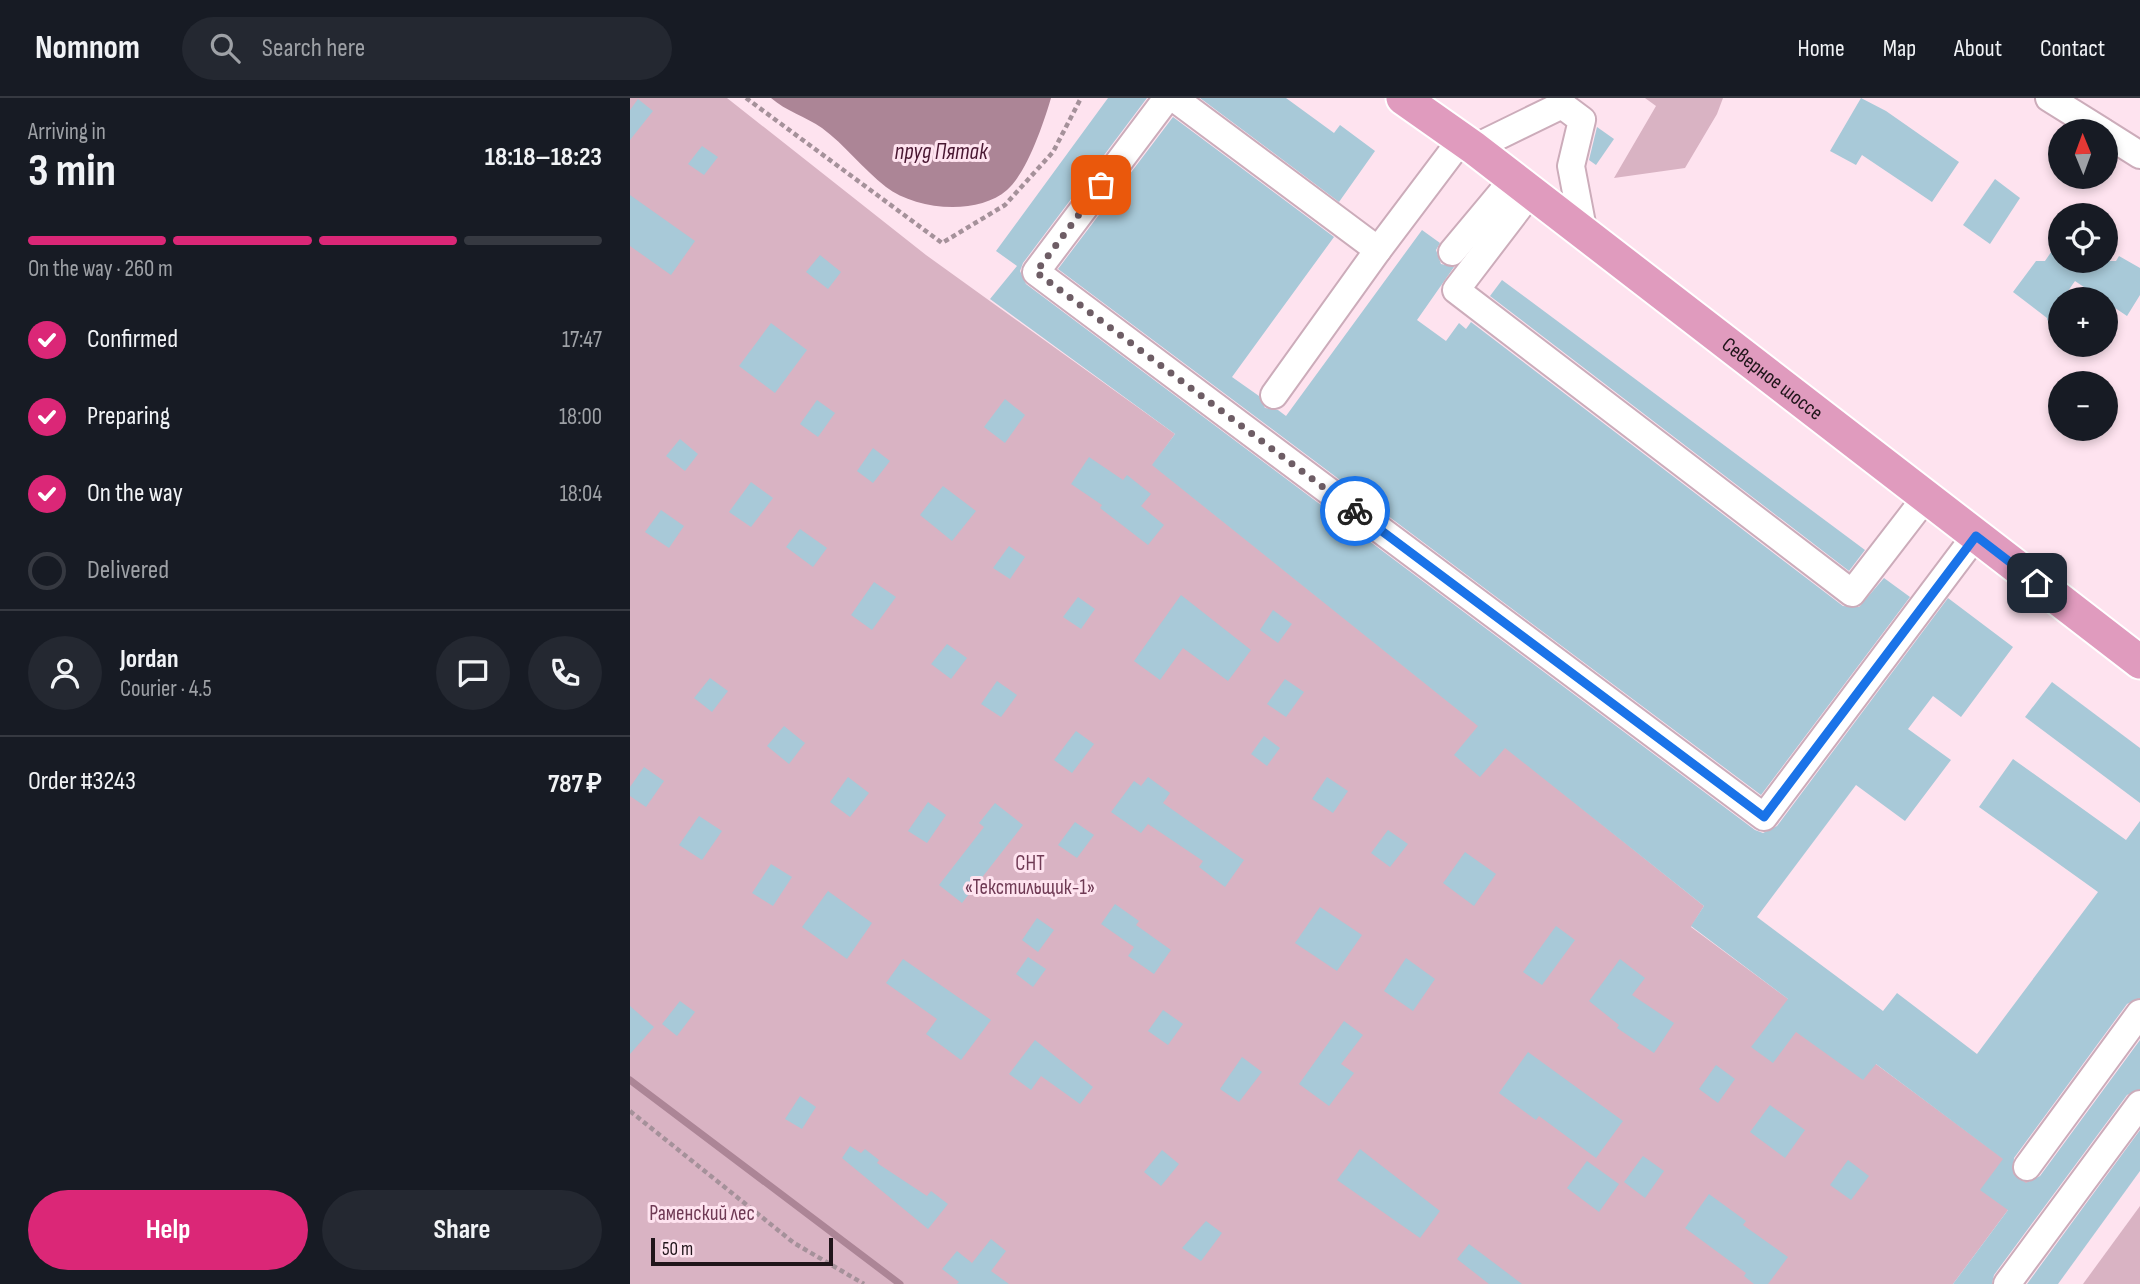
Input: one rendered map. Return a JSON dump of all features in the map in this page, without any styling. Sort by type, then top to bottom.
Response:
[{"type":"main road","name":"Северное шоссе","points":[[1409,99],[2140,662]]},
{"type":"street","points":[[1167,98],[1036,272],[1764,817],[1976,536]]},
{"type":"street","points":[[1174,98],[1378,250]]},
{"type":"street","points":[[2049,98],[2083,119]]},
{"type":"street","points":[[1274,395],[1378,250],[1468,144],[1562,105],[1582,120],[1571,166],[1584,234]]},
{"type":"street","points":[[2118,141],[2140,155]]},
{"type":"street","points":[[1452,252],[1522,186]]},
{"type":"street","points":[[1522,186],[1456,290],[1466,298],[1852,593],[1926,497]]},
{"type":"street","points":[[2027,1167],[2140,1013]]},
{"type":"street","points":[[2007,1284],[2140,1104]]},
{"type":"path","points":[[746,98],[942,243],[1005,205],[1053,152],[1081,98]]},
{"type":"path","points":[[630,1111],[794,1243],[864,1284]]},
{"type":"green space","name":"СНТ «Текстильщик-1»","points":[[630,98],[727,98],[926,255],[1175,434],[1153,465],[1704,906],[1691,927],[2031,1179],[1953,1284],[630,1284]]},
{"type":"green space","points":[[1645,98],[1723,98],[1717,114],[1685,168],[1614,178],[1656,106]]},
{"type":"green space","points":[[2140,1206],[2140,1284],[2083,1284]]},
{"type":"water","name":"пруд Пятак","points":[[771,98],[1051,98],[1028,160],[1007,190],[980,204],[946,207],[913,201],[886,187],[822,128]]},
{"type":"building","points":[[1108,98],[1147,98],[1023,263],[1020,271],[1026,284],[1755,830],[1763,833],[1777,826],[1948,598],[2013,647],[1961,717],[1933,696],[1908,729],[1951,760],[1905,821],[1856,785],[1757,917],[1883,1011],[1897,993],[1977,1054],[2098,892],[1979,807],[2013,759],[2126,840],[2140,821],[2140,998],[2127,1004],[2014,1158],[2013,1174],[2026,1183],[2040,1176],[2140,1040],[2140,1089],[2127,1095],[1994,1275],[1992,1284],[1953,1284],[2008,1210],[1980,1190],[2003,1159],[1876,1064],[1863,1080],[1796,1032],[1773,1063],[1751,1047],[1788,999],[1691,926],[1704,906],[1505,748],[1480,777],[1454,755],[1478,726],[1152,465],[1175,434],[990,299],[1017,266],[996,251]]},
{"type":"building","points":[[1200,98],[1286,98],[1334,133],[1340,125],[1375,151],[1339,202]]},
{"type":"building","points":[[1861,98],[1886,111],[1959,162],[1932,202],[1862,155],[1856,165],[1830,151]]},
{"type":"building","points":[[638,99],[653,111],[630,140],[630,110]]},
{"type":"building","points":[[1173,117],[1334,237],[1232,377],[1259,396],[1265,408],[1278,410],[1286,416],[1422,230],[1440,243],[1436,250],[1441,264],[1454,267],[1417,320],[1446,341],[1459,323],[1466,329],[1471,322],[1843,606],[1859,607],[1884,578],[1910,597],[1761,795],[1058,269]]},
{"type":"building","points":[[1597,127],[1614,139],[1596,165],[1589,160]]},
{"type":"building","points":[[702,146],[718,157],[704,175],[688,164]]},
{"type":"building","points":[[1995,179],[2020,198],[1990,244],[1963,225]]},
{"type":"building","points":[[630,195],[695,241],[671,275],[630,246]]},
{"type":"building","points":[[820,255],[841,272],[828,289],[806,272]]},
{"type":"building","points":[[2119,256],[2140,268],[2140,295],[2127,316],[2118,310],[2118,287],[2084,287],[2075,281],[2071,287],[2048,287],[2047,321],[2047,318],[2013,292],[2036,261],[2045,261],[2048,257],[2048,273],[2118,273]]},
{"type":"building","points":[[1502,280],[1865,550],[1849,571],[1490,296]]},
{"type":"building","points":[[771,323],[807,350],[775,393],[739,366]]},
{"type":"building","points":[[1005,399],[1025,415],[1005,443],[984,427]]},
{"type":"building","points":[[817,400],[835,413],[818,437],[800,424]]},
{"type":"building","points":[[680,439],[698,454],[685,471],[666,456]]},
{"type":"building","points":[[873,448],[890,461],[873,483],[857,471]]},
{"type":"building","points":[[1089,457],[1123,480],[1127,475],[1151,494],[1141,506],[1164,525],[1148,545],[1100,508],[1102,505],[1071,484]]},
{"type":"building","points":[[751,482],[773,498],[751,527],[729,512]]},
{"type":"building","points":[[943,486],[976,511],[952,541],[920,515]]},
{"type":"building","points":[[661,510],[684,526],[669,548],[645,532]]},
{"type":"building","points":[[800,529],[827,548],[813,567],[786,547]]},
{"type":"building","points":[[1009,546],[1025,557],[1010,579],[993,568]]},
{"type":"building","points":[[874,582],[896,597],[872,630],[851,615]]},
{"type":"building","points":[[1181,595],[1251,650],[1228,681],[1183,648],[1160,680],[1134,661]]},
{"type":"building","points":[[1078,597],[1095,609],[1081,629],[1063,617]]},
{"type":"building","points":[[1273,610],[1292,624],[1278,643],[1260,630]]},
{"type":"building","points":[[947,644],[967,658],[951,679],[931,664]]},
{"type":"building","points":[[710,678],[728,691],[712,712],[694,698]]},
{"type":"building","points":[[1285,679],[1304,692],[1286,717],[1267,704]]},
{"type":"building","points":[[997,681],[1017,695],[1001,717],[981,704]]},
{"type":"building","points":[[2052,682],[2140,748],[2140,803],[2025,717]]},
{"type":"building","points":[[784,726],[805,743],[789,764],[767,746]]},
{"type":"building","points":[[1076,731],[1094,744],[1072,773],[1054,760]]},
{"type":"building","points":[[1264,736],[1280,748],[1267,766],[1251,754]]},
{"type":"building","points":[[644,767],[664,781],[646,807],[630,796],[630,787]]},
{"type":"building","points":[[848,777],[869,793],[850,817],[830,802]]},
{"type":"building","points":[[1148,777],[1170,793],[1163,803],[1244,860],[1225,887],[1199,867],[1203,861],[1148,824],[1141,833],[1111,812],[1134,781],[1141,786]]},
{"type":"building","points":[[1327,777],[1348,791],[1333,813],[1312,799]]},
{"type":"building","points":[[928,802],[946,815],[927,843],[908,831]]},
{"type":"building","points":[[995,803],[1023,825],[962,903],[939,885],[984,827],[979,823]]},
{"type":"building","points":[[699,816],[722,831],[702,860],[679,845]]},
{"type":"building","points":[[1075,822],[1094,835],[1077,858],[1058,845]]},
{"type":"building","points":[[1388,830],[1408,844],[1390,867],[1371,853]]},
{"type":"building","points":[[1465,852],[1496,874],[1474,906],[1443,883]]},
{"type":"building","points":[[771,864],[792,877],[773,906],[752,893]]},
{"type":"building","points":[[828,891],[872,923],[847,959],[802,927]]},
{"type":"building","points":[[1115,904],[1139,921],[1136,925],[1171,950],[1154,974],[1128,956],[1134,947],[1101,924]]},
{"type":"building","points":[[1320,907],[1362,935],[1337,971],[1295,943]]},
{"type":"building","points":[[1037,918],[1054,930],[1038,952],[1022,940]]},
{"type":"building","points":[[1556,926],[1575,940],[1542,985],[1523,972]]},
{"type":"building","points":[[1028,957],[1046,969],[1033,987],[1016,974]]},
{"type":"building","points":[[1406,958],[1435,979],[1413,1011],[1384,991]]},
{"type":"building","points":[[903,959],[991,1020],[961,1060],[926,1034],[937,1019],[886,983]]},
{"type":"building","points":[[1620,959],[1645,978],[1632,995],[1674,1023],[1654,1053],[1617,1028],[1619,1025],[1589,1001]]},
{"type":"building","points":[[680,1001],[695,1012],[677,1036],[662,1024]]},
{"type":"building","points":[[630,1006],[654,1027],[630,1054]]},
{"type":"building","points":[[1163,1010],[1183,1024],[1168,1045],[1148,1031]]},
{"type":"building","points":[[1344,1021],[1363,1035],[1341,1064],[1354,1073],[1329,1106],[1299,1084]]},
{"type":"building","points":[[1035,1040],[1093,1087],[1080,1104],[1041,1076],[1031,1090],[1009,1074]]},
{"type":"building","points":[[1528,1052],[1623,1121],[1596,1158],[1539,1116],[1536,1120],[1499,1093]]},
{"type":"building","points":[[1242,1057],[1262,1072],[1239,1102],[1220,1089]]},
{"type":"building","points":[[1716,1065],[1735,1079],[1718,1103],[1699,1089]]},
{"type":"building","points":[[800,1096],[816,1107],[802,1129],[785,1119]]},
{"type":"building","points":[[1770,1105],[1805,1130],[1785,1158],[1750,1132]]},
{"type":"building","points":[[2140,1130],[2140,1171],[2058,1284],[2027,1284]]},
{"type":"building","points":[[850,1146],[861,1153],[865,1149],[879,1160],[877,1163],[927,1196],[931,1191],[948,1204],[928,1229],[842,1158]]},
{"type":"building","points":[[1360,1149],[1440,1211],[1420,1238],[1337,1180]]},
{"type":"building","points":[[1162,1150],[1179,1164],[1161,1186],[1144,1172]]},
{"type":"building","points":[[1643,1156],[1664,1171],[1645,1198],[1624,1182]]},
{"type":"building","points":[[1848,1160],[1869,1176],[1851,1200],[1830,1185]]},
{"type":"building","points":[[1587,1161],[1619,1184],[1599,1212],[1567,1188]]},
{"type":"building","points":[[1709,1194],[1746,1221],[1743,1225],[1788,1257],[1768,1284],[1754,1284],[1744,1276],[1746,1273],[1685,1228]]},
{"type":"building","points":[[1206,1221],[1222,1233],[1201,1261],[1182,1248]]},
{"type":"building","points":[[991,1239],[1006,1251],[991,1271],[1009,1284],[957,1284],[959,1282],[942,1269],[957,1251],[972,1263]]},
{"type":"building","points":[[1469,1244],[1522,1284],[1489,1284],[1457,1259]]},
{"type":"waterway","points":[[630,1080],[900,1284]]},
{"type":"way so far","points":[[1101,185],[1036,272],[1355,511]]},
{"type":"route","points":[[1355,511],[1764,817],[1976,536],[2037,583]]},
{"type":"park label","name":"Раменский лес","points":[[702,1213]]}]
